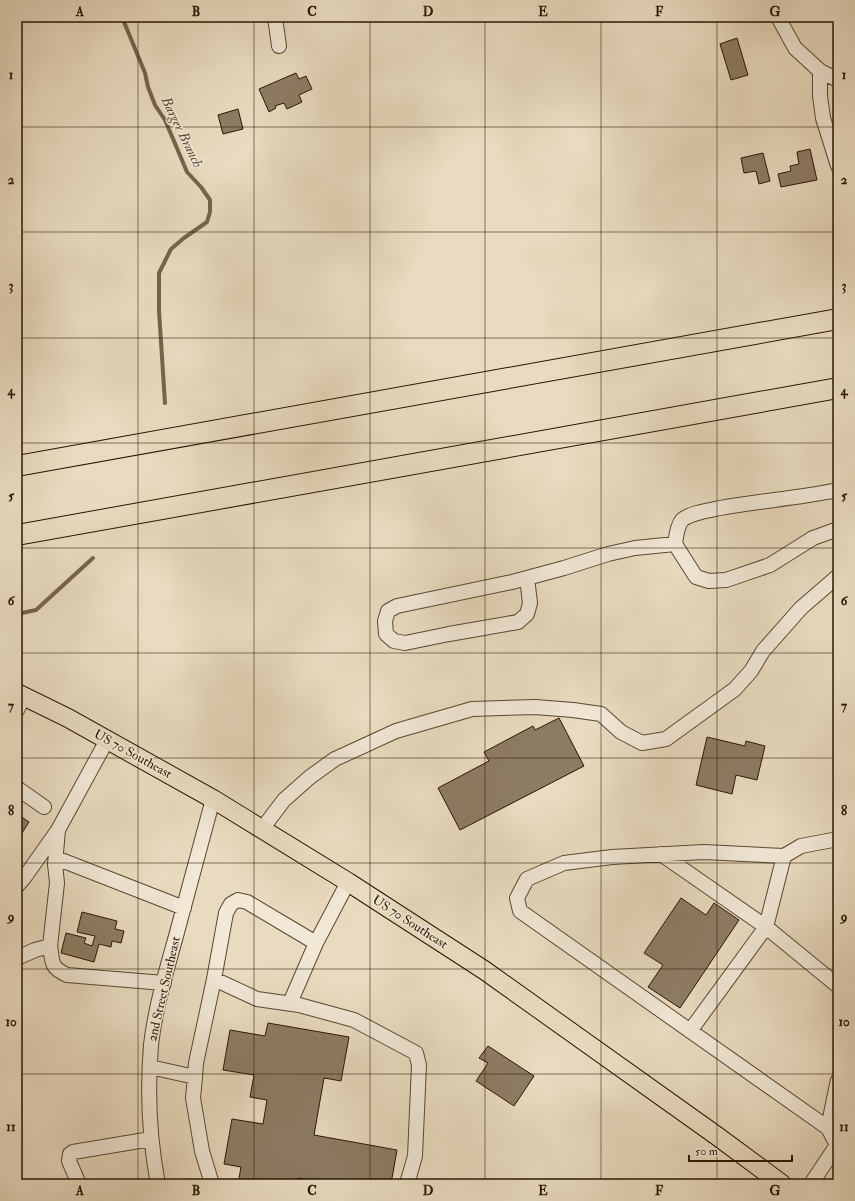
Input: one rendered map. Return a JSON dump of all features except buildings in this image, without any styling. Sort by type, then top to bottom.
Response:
[{"type":"highway","points":[[17,466],[838,319]]},
{"type":"highway","points":[[17,535],[838,388]]},
{"type":"main road","name":"US 70 Southeast","points":[[19,699],[107,740],[213,799],[348,882],[484,970],[782,1184]]},
{"type":"street","points":[[276,17],[279,46]]},
{"type":"street","points":[[778,17],[795,48],[820,71],[838,80]]},
{"type":"street","points":[[820,71],[820,96],[823,118],[838,166]]},
{"type":"street","points":[[838,490],[745,503],[700,512],[682,520],[677,531],[675,544],[696,577],[709,581],[726,580],[770,565],[813,538],[838,529]]},
{"type":"street","points":[[527,578],[530,603],[527,614],[518,622],[405,643],[394,640],[386,634],[385,621],[388,611],[397,606],[527,578],[634,548],[675,544]]},
{"type":"street","points":[[262,829],[284,800],[310,777],[335,758],[396,731],[472,709],[535,707],[601,714],[622,732],[642,743],[666,739],[735,689],[751,672],[763,651],[801,608],[838,576]]},
{"type":"street","points":[[17,886],[58,830],[107,740]]},
{"type":"street","points":[[17,788],[44,807]]},
{"type":"street","name":"2nd Street Southeast","points":[[158,1184],[149,1124],[151,1044],[164,983],[213,799]]},
{"type":"street","points":[[58,830],[55,864],[57,883],[50,946],[53,966],[67,975],[164,983]]},
{"type":"street","points":[[811,1184],[837,1145],[828,1128],[520,911],[517,898],[527,879],[564,863],[612,857],[704,852],[784,856],[801,846],[838,839]]},
{"type":"street","points":[[661,854],[766,928],[838,986]]},
{"type":"street","points":[[690,1031],[766,928],[784,856]]},
{"type":"street","points":[[56,858],[184,908]]},
{"type":"street","points":[[290,1003],[316,943],[348,882]]},
{"type":"street","points":[[212,1184],[202,1150],[192,1098],[196,1063],[226,913],[231,904],[238,900],[247,902],[316,943]]},
{"type":"street","points":[[17,958],[35,950],[50,946]]},
{"type":"street","points":[[214,979],[257,999],[290,1003],[354,1020],[416,1053],[419,1065],[415,1156],[407,1184]]},
{"type":"street","points":[[150,1067],[195,1077]]},
{"type":"street","points":[[828,1128],[838,1080]]},
{"type":"street","points":[[79,1184],[69,1161],[70,1154],[151,1139]]},
{"type":"waterway","name":"Barger Branch","points":[[122,17],[145,73],[148,87],[155,105],[165,120],[187,172],[201,187],[210,200],[210,212],[207,222],[171,249],[159,273],[159,311],[165,403]]},
{"type":"waterway","name":"Barger Branch","points":[[17,614],[36,610],[93,558]]}]
